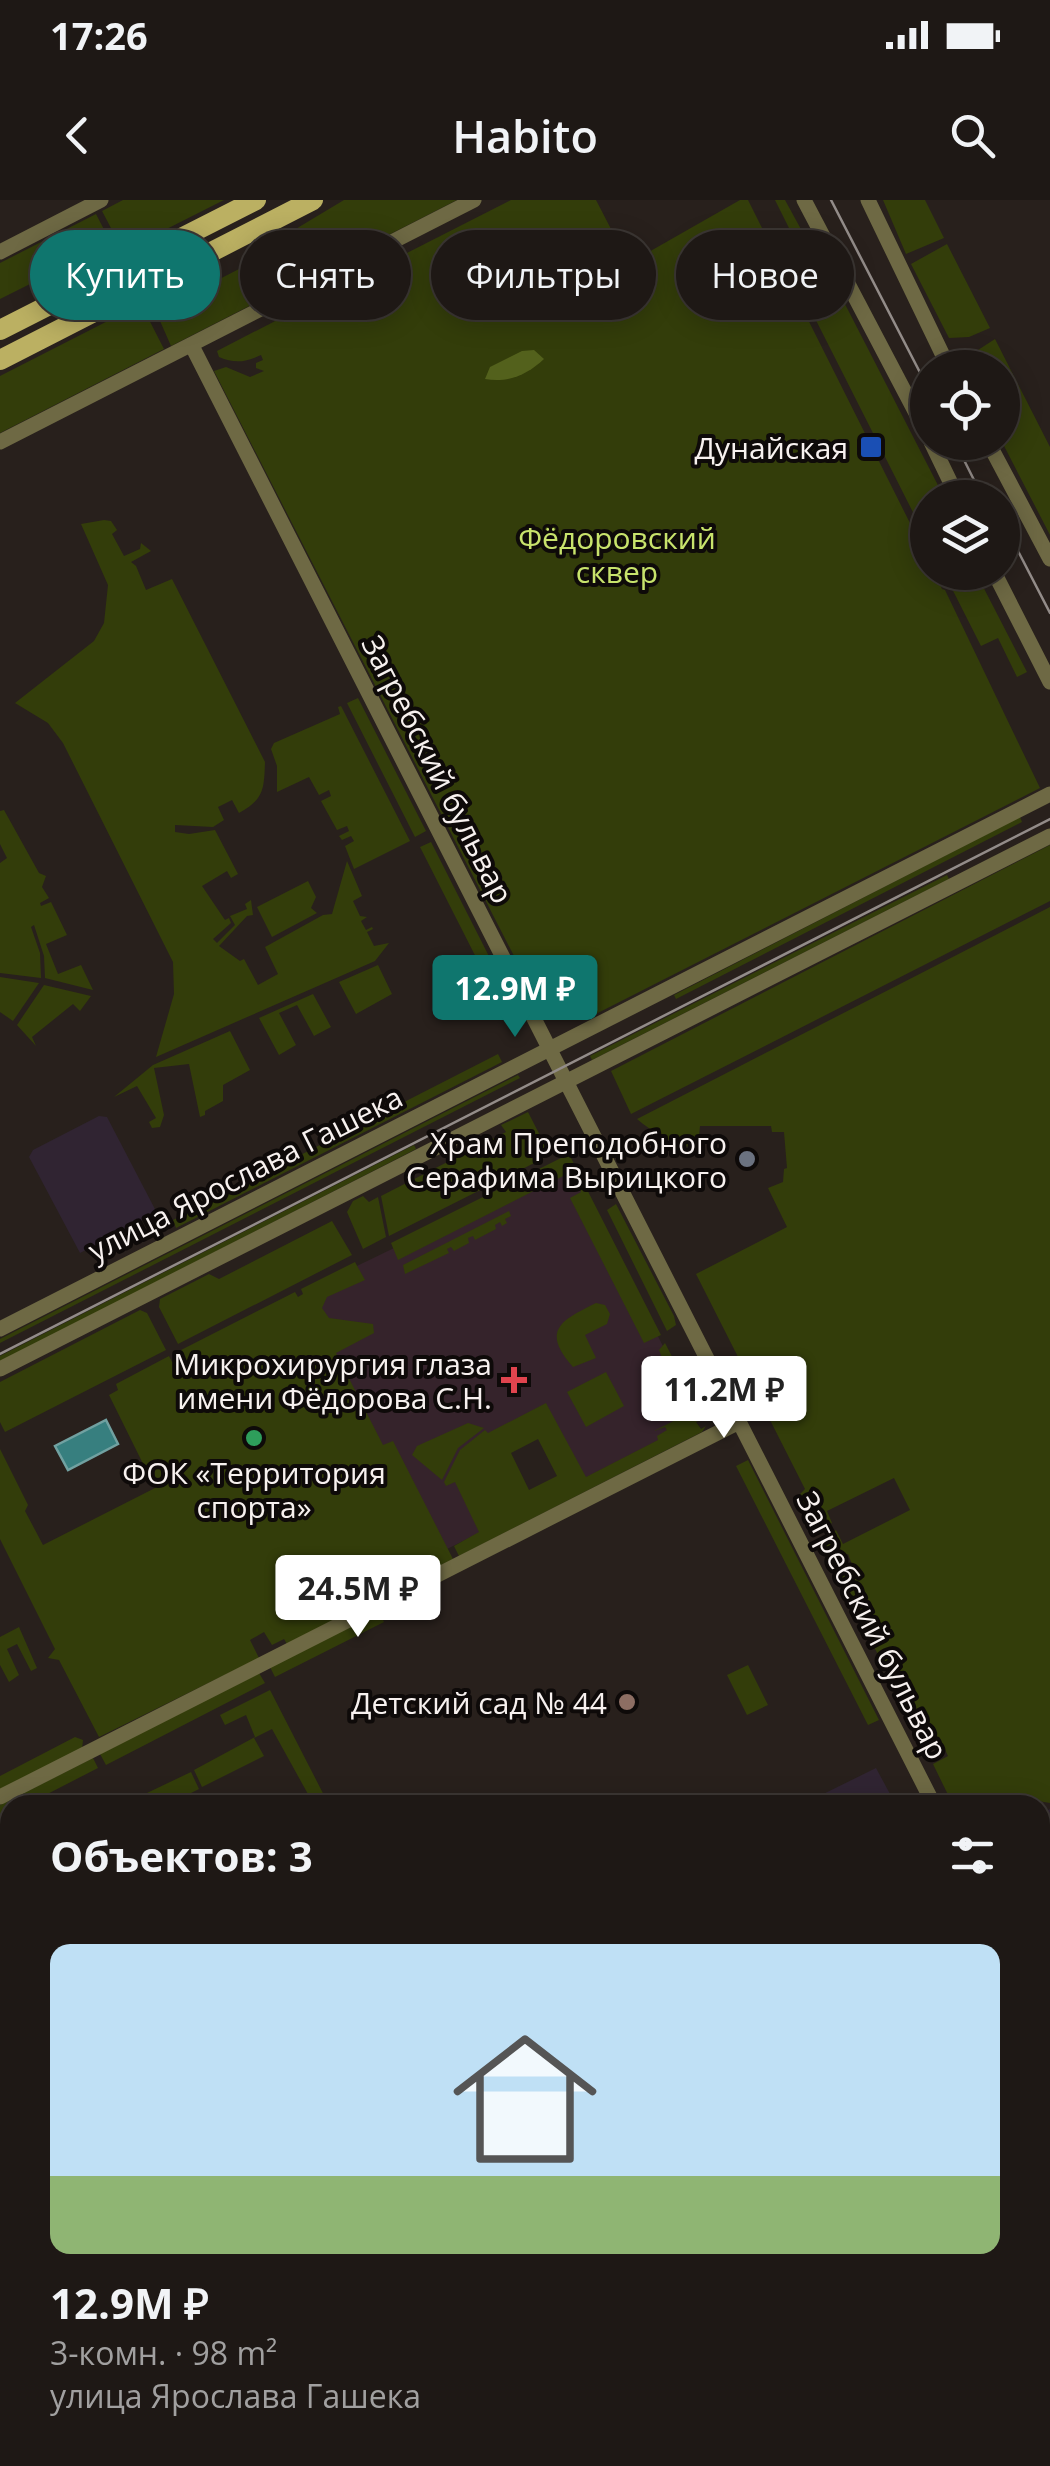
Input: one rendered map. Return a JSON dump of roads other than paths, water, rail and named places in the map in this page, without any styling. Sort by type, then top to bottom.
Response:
[{"type":"main road","points":[[0,330],[256,200]]},
{"type":"main road","points":[[0,360],[312,200]]},
{"type":"street","points":[[0,252],[101,200]]},
{"type":"street","points":[[0,442],[474,200]]},
{"type":"street","points":[[804,200],[910,403]]},
{"type":"street","points":[[868,200],[940,350]]},
{"type":"street","name":"Загребский бульвар","points":[[192,346],[929,1795]]},
{"type":"street","points":[[997,460],[1050,560]]},
{"type":"street","points":[[1003,590],[1050,682]]},
{"type":"street","name":"улица Ярослава Гашека","points":[[0,1328],[1050,794]]},
{"type":"street","points":[[0,1370],[1050,836]]},
{"type":"street","points":[[4,1795],[739,1422]]},
{"type":"water","points":[[106,1420],[118,1444],[68,1470],[55,1446]]},
{"type":"tram line","points":[[831,200],[910,353]]},
{"type":"tram line","points":[[964,460],[974,480]]},
{"type":"tram line","points":[[1020,555],[1050,613]]},
{"type":"tram line","points":[[0,1354],[1050,819]]},
{"type":"place","name":"Дунайская","points":[[871,447]]},
{"type":"place","name":"Храм Преподобного Серафима Вырицкого","points":[[747,1159]]},
{"type":"place","name":"Микрохирургия глаза имени Фёдорова С.Н.","points":[[514,1380]]},
{"type":"place","name":"ФОК «Территория спорта»","points":[[254,1438]]},
{"type":"place","name":"Детский сад № 44","points":[[627,1702]]},
{"type":"park label","name":"Фёдоровский сквер","points":[[617,554]]}]
